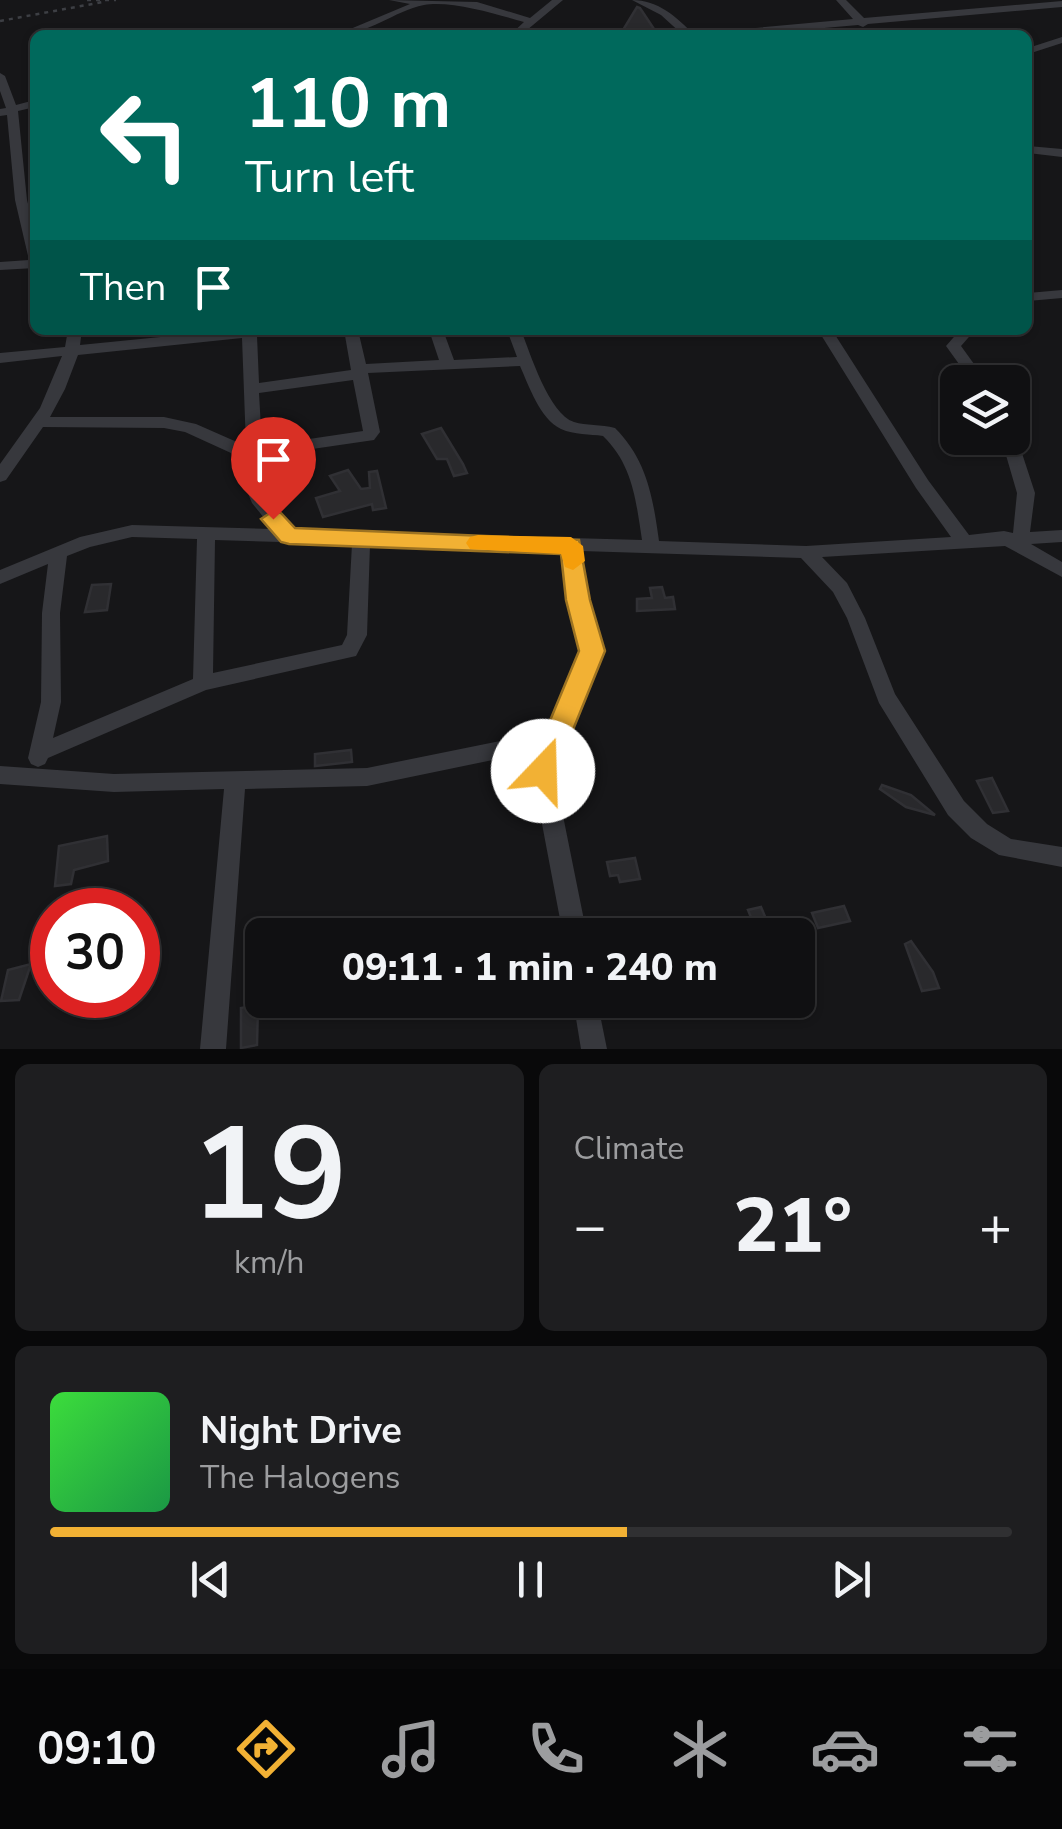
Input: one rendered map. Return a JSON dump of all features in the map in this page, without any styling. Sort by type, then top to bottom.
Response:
[{"type":"street","points":[[394,0],[477,5],[531,21]]},
{"type":"street","points":[[521,30],[558,0]]},
{"type":"street","points":[[637,0],[665,13],[684,30]]},
{"type":"street","points":[[841,0],[876,30]]},
{"type":"street","points":[[354,30],[430,1]]},
{"type":"street","points":[[777,30],[869,23],[1002,4],[1062,4]]},
{"type":"street","points":[[1032,50],[1062,40]]},
{"type":"street","points":[[0,76],[30,239]]},
{"type":"street","points":[[1032,150],[1062,153]]},
{"type":"street","points":[[0,266],[30,262]]},
{"type":"street","points":[[1032,297],[1062,294]]},
{"type":"street","points":[[0,476],[40,422],[73,351],[75,335]]},
{"type":"street","points":[[0,358],[221,335]]},
{"type":"street","points":[[249,335],[246,452],[260,503],[289,536]]},
{"type":"street","points":[[40,422],[182,426],[246,452],[370,435],[352,335]]},
{"type":"street","points":[[438,335],[448,364]]},
{"type":"street","points":[[516,335],[558,420],[567,426],[609,432],[633,463],[640,475],[652,545]]},
{"type":"street","points":[[829,335],[922,484],[963,540]]},
{"type":"street","points":[[963,335],[953,346],[967,365]]},
{"type":"street","points":[[250,389],[358,371],[526,361]]},
{"type":"street","points":[[1012,537],[1026,493],[1014,455]]},
{"type":"street","points":[[0,576],[59,552],[132,531],[806,552],[1062,536]]},
{"type":"street","points":[[203,683],[206,532]]},
{"type":"street","points":[[1012,537],[1062,570]]},
{"type":"street","points":[[39,752],[203,683],[349,650],[357,635],[361,540]]},
{"type":"street","points":[[571,546],[578,600],[592,651],[545,761],[544,781],[571,918]]},
{"type":"street","points":[[33,778],[51,702],[51,613],[59,552]]},
{"type":"street","points":[[806,552],[840,588],[856,618],[886,697],[956,808],[980,831],[1007,848],[1062,858]]},
{"type":"street","points":[[0,775],[114,783],[368,777],[554,739]]},
{"type":"street","points":[[213,1049],[235,780]]},
{"type":"street","points":[[589,1018],[594,1049]]},
{"type":"path","points":[[87,0],[103,2]]},
{"type":"path","points":[[0,21],[116,0]]},
{"type":"building","points":[[637,7],[655,30],[623,30]]},
{"type":"building","points":[[441,428],[467,473],[454,476],[447,459],[437,459],[422,434]]},
{"type":"building","points":[[348,470],[361,489],[370,488],[369,472],[377,471],[386,508],[373,510],[372,504],[323,517],[316,498],[340,491],[330,476]]},
{"type":"building","points":[[111,584],[107,610],[85,612],[92,585]]},
{"type":"building","points":[[662,587],[665,598],[673,597],[675,609],[637,611],[637,599],[652,598],[650,588]]},
{"type":"building","points":[[351,750],[352,762],[315,766],[315,754]]},
{"type":"building","points":[[992,778],[1008,811],[993,813],[977,781]]},
{"type":"building","points":[[882,785],[911,795],[935,815],[906,807],[880,789]]},
{"type":"building","points":[[107,836],[108,861],[74,870],[71,884],[55,886],[59,846]]},
{"type":"building","points":[[635,858],[640,879],[620,882],[618,875],[610,876],[607,862]]},
{"type":"building","points":[[844,906],[850,921],[818,928],[812,913]]},
{"type":"building","points":[[761,907],[766,918],[751,918],[748,910]]},
{"type":"building","points":[[911,941],[933,972],[939,988],[922,991],[905,944]]},
{"type":"building","points":[[30,964],[19,1000],[1,1001],[8,970]]},
{"type":"building","points":[[245,1007],[245,1018],[258,1018],[257,1045],[241,1048],[241,1008]]},
{"type":"slow traffic","points":[[478,543],[571,546],[573,561]]},
{"type":"route","points":[[273,519],[289,536],[571,546],[578,600],[592,651],[543,771]]}]
